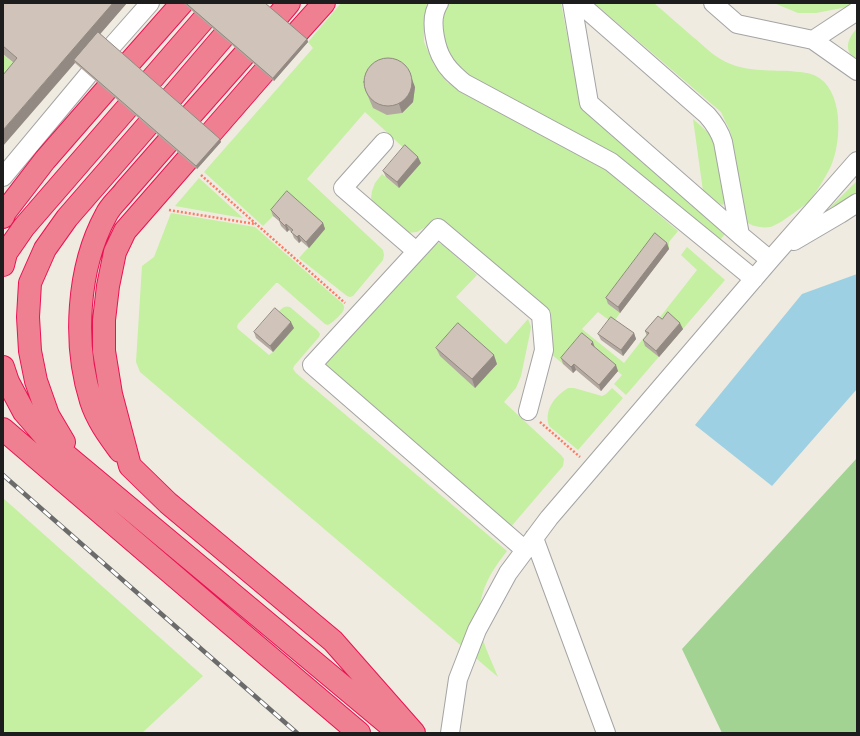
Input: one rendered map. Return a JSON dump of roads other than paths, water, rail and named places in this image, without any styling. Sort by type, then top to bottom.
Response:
[{"type":"highway","points":[[130,62],[182,3]]},
{"type":"highway","points":[[297,34],[324,3]]},
{"type":"highway","points":[[151,80],[203,20]]},
{"type":"highway","points":[[171,98],[223,37]]},
{"type":"highway","points":[[191,115],[244,55]]},
{"type":"highway","points":[[211,132],[264,72]]},
{"type":"highway","points":[[4,213],[45,160],[106,90]]},
{"type":"highway","points":[[3,265],[6,254],[24,227],[127,108]]},
{"type":"highway","points":[[79,466],[48,415],[36,381],[30,351],[28,317],[30,284],[45,249],[67,218],[147,126]]},
{"type":"highway","points":[[167,143],[106,213],[92,244],[83,281],[80,316],[81,354],[92,403],[103,426],[130,466],[168,503],[333,641],[414,733]]},
{"type":"highway","points":[[130,466],[110,387],[104,351],[104,320],[108,286],[115,252],[126,231],[183,165]]},
{"type":"highway","points":[[3,367],[8,382],[24,412],[50,442],[399,733]]},
{"type":"highway","points":[[3,429],[359,733]]},
{"type":"lane","points":[[112,46],[150,3]]},
{"type":"lane","points":[[439,3],[435,13],[434,28],[436,45],[442,60],[451,72],[464,83],[610,162],[754,279]]},
{"type":"lane","points":[[572,3],[589,103],[740,235],[774,255]]},
{"type":"lane","points":[[579,3],[715,123],[723,142],[740,235]]},
{"type":"lane","points":[[713,3],[737,24],[813,40],[857,71]]},
{"type":"lane","points":[[813,40],[857,11]]},
{"type":"lane","points":[[3,177],[88,75]]},
{"type":"lane","points":[[384,142],[343,188],[416,251]]},
{"type":"lane","points":[[450,733],[458,679],[477,630],[508,573],[549,518],[774,255],[857,161]]},
{"type":"lane","points":[[774,255],[857,202]]},
{"type":"lane","points":[[528,410],[544,350],[541,315],[438,228],[312,365],[530,544],[606,733]]},
{"type":"water","points":[[857,274],[857,389],[772,486],[695,425],[802,294]]},
{"type":"railway","points":[[3,475],[297,733]]}]
